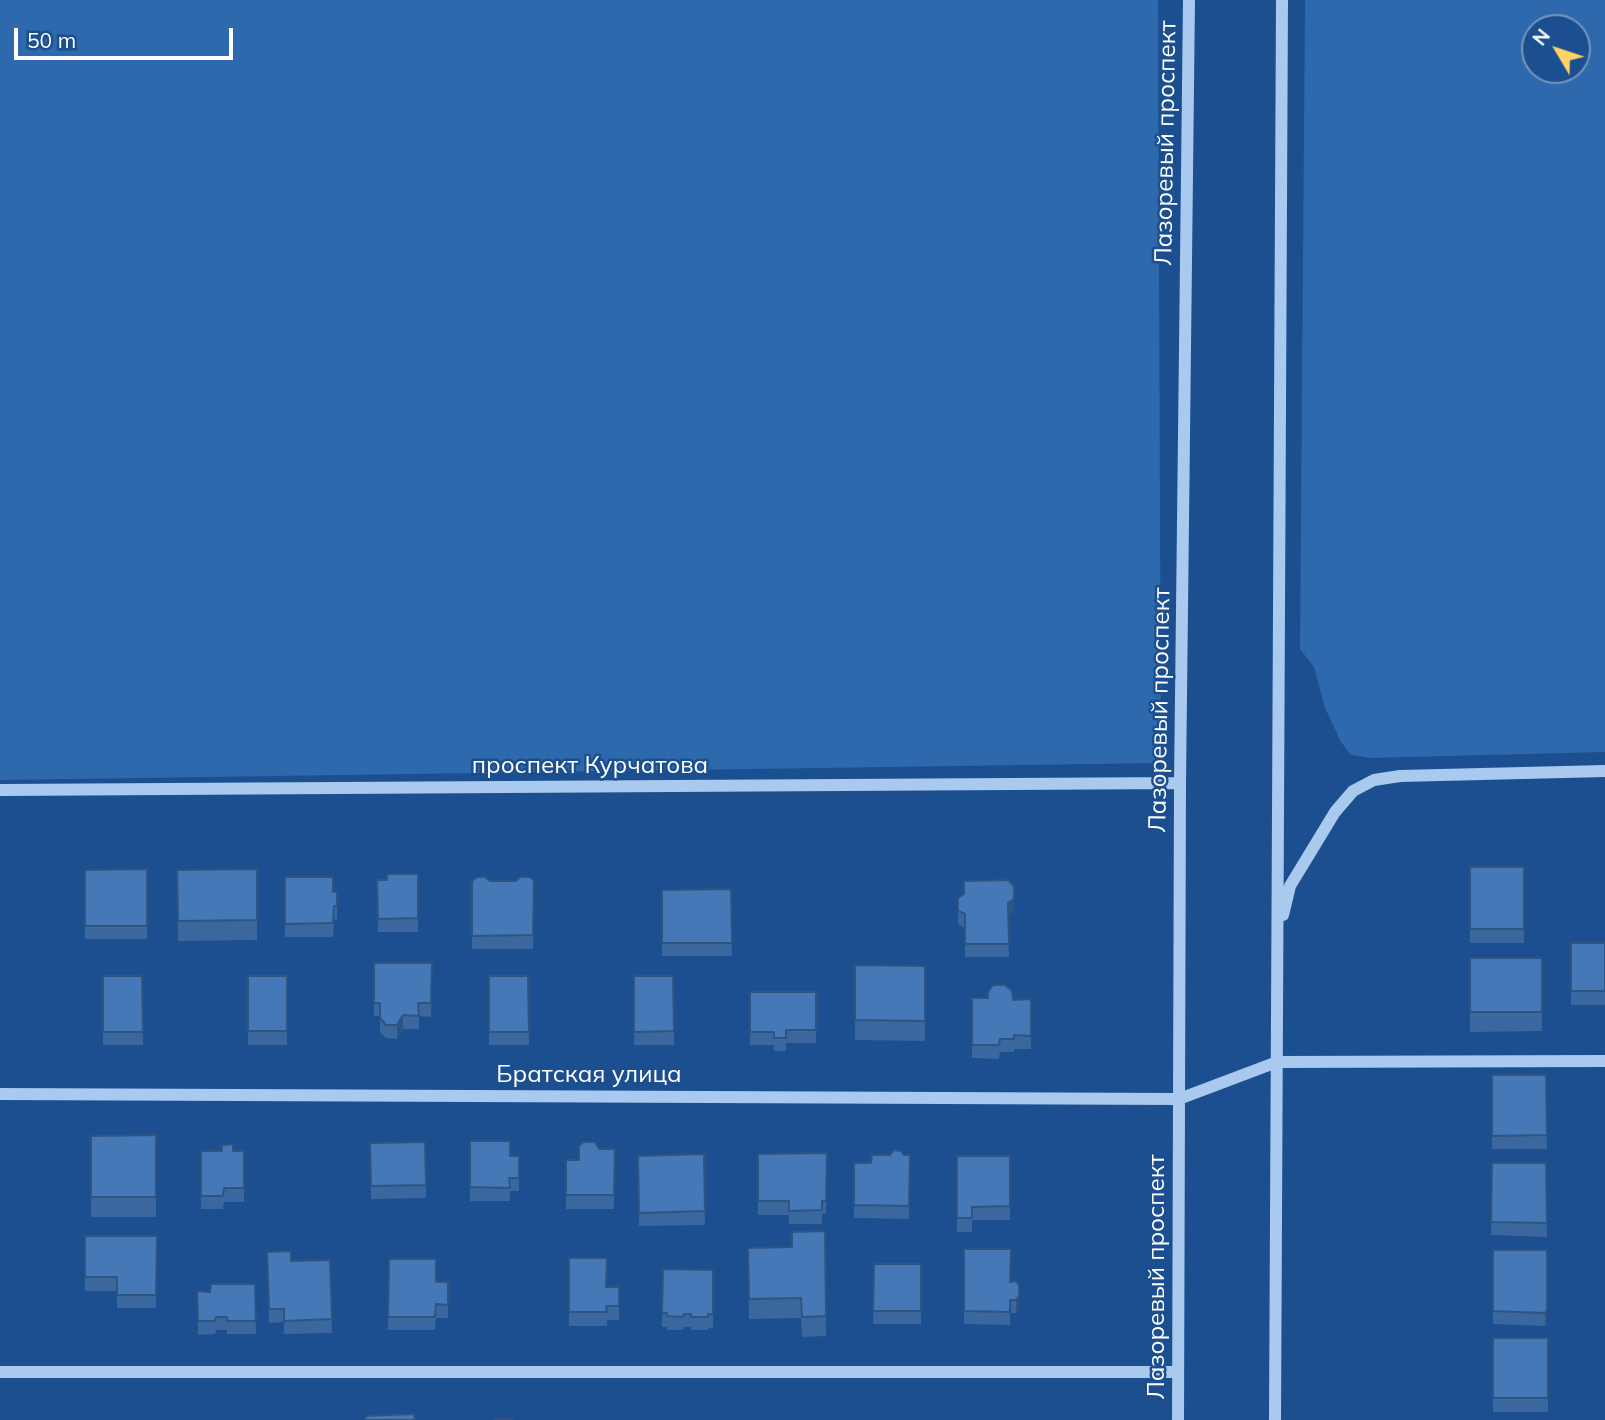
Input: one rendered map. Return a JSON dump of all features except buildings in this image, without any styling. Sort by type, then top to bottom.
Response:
[{"type":"street","name":"Лазоревый проспект","points":[[1178,1420],[1180,783],[1189,0]]},
{"type":"street","points":[[1275,1420],[1282,0]]},
{"type":"street","points":[[1278,934],[1290,886],[1320,834],[1353,791],[1374,780],[1400,776],[1605,771]]},
{"type":"street","name":"проспект Курчатова","points":[[0,790],[1180,783]]},
{"type":"street","points":[[1179,1099],[1277,1062],[1605,1061]]},
{"type":"street","name":"Братская улица","points":[[0,1094],[1179,1099]]},
{"type":"street","points":[[0,1372],[1178,1372]]},
{"type":"shaded area","points":[[0,0],[1158,0],[1161,763],[0,780]]},
{"type":"shaded area","points":[[1305,0],[1605,0],[1605,752],[1370,758],[1351,755],[1341,742],[1325,708],[1314,667],[1300,649]]}]
